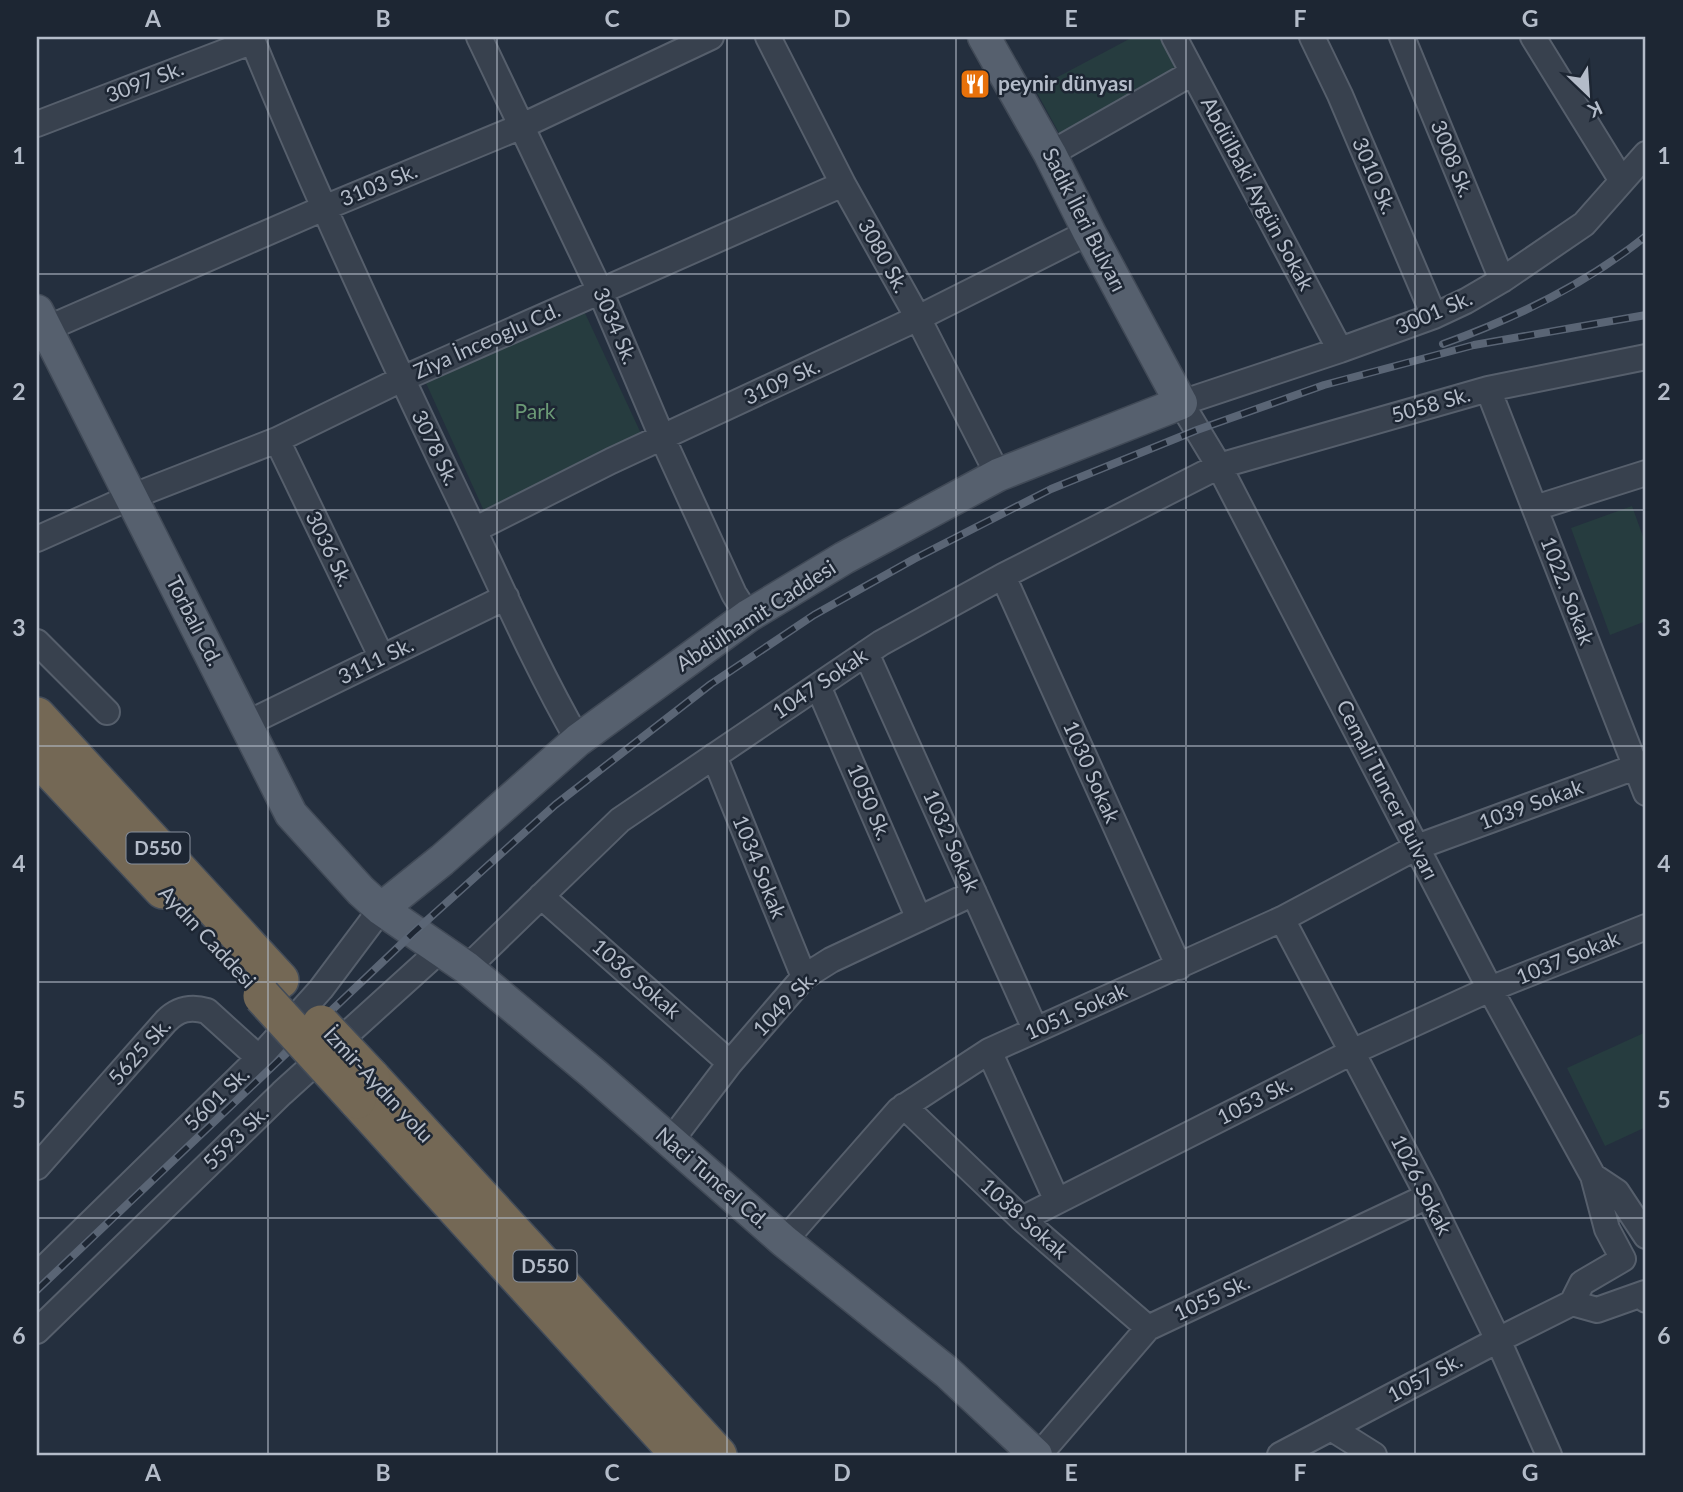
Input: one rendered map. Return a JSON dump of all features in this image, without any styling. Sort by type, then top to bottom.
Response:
[{"type":"highway","name":"İzmir-Aydın yolu","points":[[37,716],[271,988],[718,1455]]},
{"type":"highway","name":"Aydın Caddesi","points":[[37,756],[271,988]]},
{"type":"highway","name":"İzmir-Aydın yolu","points":[[364,1088],[680,1455]]},
{"type":"main road","name":"Sadık İleri Bulvarı","points":[[984,37],[1050,154],[1181,403]]},
{"type":"main road","name":"Torbalı Cd.","points":[[41,320],[291,814],[360,891],[381,909]]},
{"type":"main road","name":"Abdülhamit Caddesi","points":[[381,909],[452,851],[578,740],[748,616],[844,558],[998,475],[1181,403]]},
{"type":"main road","name":"Naci Tuncel Cd.","points":[[381,909],[467,968],[594,1074],[784,1241],[947,1372],[1038,1455]]},
{"type":"street","name":"3034 Sk.","points":[[479,37],[600,291],[734,594],[748,616]]},
{"type":"street","name":"3103 Sk.","points":[[41,320],[522,126],[711,37]]},
{"type":"street","name":"3080 Sk.","points":[[768,37],[843,184],[918,318],[998,475]]},
{"type":"street","name":"Abdülbaki Aygün Sokak","points":[[1174,37],[1340,350]]},
{"type":"street","name":"3010 Sk.","points":[[1312,37],[1434,316]]},
{"type":"street","name":"3008 Sk.","points":[[1402,37],[1502,280]]},
{"type":"street","points":[[1533,37],[1622,181]]},
{"type":"street","name":"3097 Sk.","points":[[37,124],[252,39]]},
{"type":"street","name":"3078 Sk.","points":[[252,39],[324,208],[402,379],[578,740]]},
{"type":"street","points":[[1050,154],[1192,73]]},
{"type":"street","name":"3001 Sk.","points":[[1181,403],[1434,316],[1502,280],[1584,224],[1646,154]]},
{"type":"street","name":"Ziya İnceoglu Cd.","points":[[37,539],[131,497],[276,440],[402,379],[843,184]]},
{"type":"street","name":"3109 Sk.","points":[[474,530],[611,461],[918,318],[1089,232]]},
{"type":"street","name":"5058 Sk.","points":[[1219,466],[1488,388],[1646,357]]},
{"type":"street","name":"1022. Sokak","points":[[1488,388],[1641,764],[1646,793]]},
{"type":"street","name":"Cemali Tuncer Bulvarı","points":[[1181,403],[1219,466],[1490,989],[1593,1176]]},
{"type":"street","name":"3036 Sk.","points":[[276,440],[382,658]]},
{"type":"street","name":"1047 Sokak","points":[[467,968],[620,820],[866,653],[1003,576],[1219,466]]},
{"type":"street","points":[[1535,508],[1646,472]]},
{"type":"street","name":"1030 Sokak","points":[[1003,576],[1179,967]]},
{"type":"street","name":"3111 Sk.","points":[[246,724],[506,597]]},
{"type":"street","points":[[37,642],[107,712]]},
{"type":"street","name":"1032 Sokak","points":[[866,653],[1035,1030]]},
{"type":"street","name":"1050 Sk.","points":[[818,686],[919,919]]},
{"type":"street","name":"1034 Sokak","points":[[714,756],[804,977]]},
{"type":"street","name":"1039 Sokak","points":[[1417,847],[1641,764]]},
{"type":"street","name":"1051 Sokak","points":[[784,1241],[904,1106],[989,1051],[1282,919],[1417,847]]},
{"type":"street","name":"1049 Sk.","points":[[670,1142],[730,1063],[804,977],[831,960],[974,893]]},
{"type":"street","name":"1036 Sokak","points":[[541,896],[730,1063]]},
{"type":"street","name":"5601 Sk.","points":[[37,1275],[259,1058],[321,989],[381,909]]},
{"type":"street","name":"1026 Sokak","points":[[1282,919],[1428,1196],[1498,1340],[1549,1455]]},
{"type":"street","name":"1037 Sokak","points":[[1490,989],[1646,927]]},
{"type":"street","name":"5593 Sk.","points":[[37,1331],[282,1093],[440,950]]},
{"type":"street","name":"1053 Sk.","points":[[1022,1219],[1352,1052],[1490,989]]},
{"type":"street","name":"5625 Sk.","points":[[37,1167],[166,1021],[181,1010],[206,1011],[259,1058]]},
{"type":"street","points":[[989,1051],[1057,1201]]},
{"type":"street","name":"1038 Sokak","points":[[904,1106],[1022,1219],[1148,1328]]},
{"type":"street","points":[[1593,1176],[1617,1192],[1646,1236]]},
{"type":"street","points":[[1593,1176],[1607,1229],[1623,1259],[1621,1267],[1625,1282],[1646,1296]]},
{"type":"street","name":"1055 Sk.","points":[[1038,1455],[1148,1328],[1428,1196]]},
{"type":"street","points":[[1646,1244],[1635,1247],[1623,1259],[1581,1283],[1572,1303],[1597,1310],[1646,1296]]},
{"type":"street","name":"1057 Sk.","points":[[1280,1455],[1572,1303]]},
{"type":"street","points":[[1331,1428],[1374,1455]]},
{"type":"green space","points":[[1133,37],[1164,37],[1181,68],[1059,133],[1035,89]]},
{"type":"green space","name":"Park","points":[[584,311],[644,440],[485,513],[426,383]]},
{"type":"green space","points":[[1632,506],[1646,545],[1646,621],[1610,635],[1571,528]]},
{"type":"green space","points":[[1646,1032],[1646,1127],[1605,1146],[1567,1068]]},
{"type":"railway","points":[[1443,344],[1497,323],[1549,298],[1599,269],[1646,236]]},
{"type":"railway","points":[[37,1290],[413,933],[555,805],[711,684],[814,615],[914,559],[1051,489],[1197,430],[1324,385],[1474,345],[1646,315]]},
{"type":"place","name":"peynir dünyası","points":[[975,84]]}]
